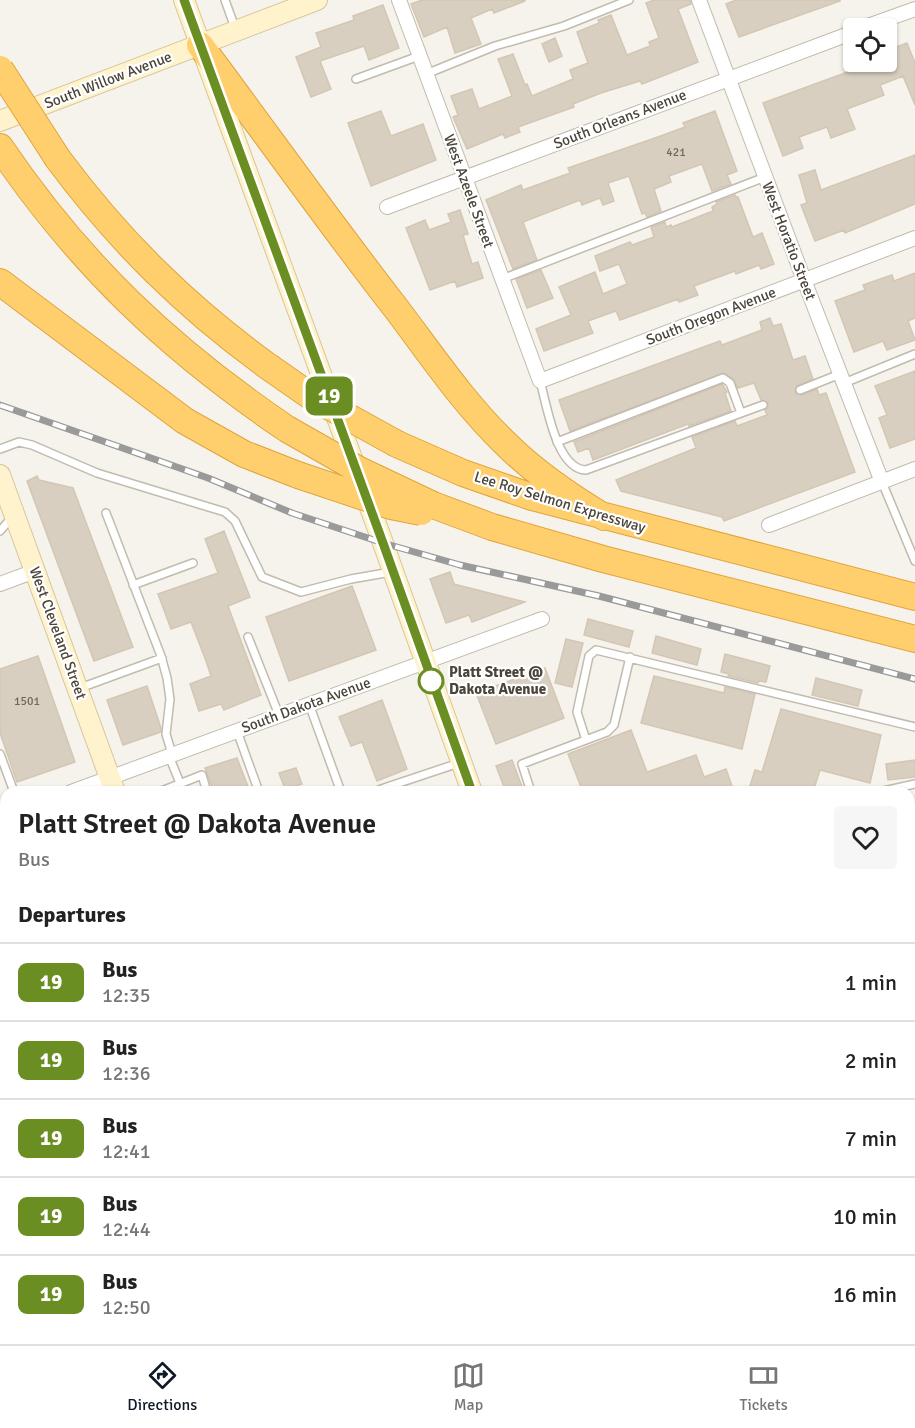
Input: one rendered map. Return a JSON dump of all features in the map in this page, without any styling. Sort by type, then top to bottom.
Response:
[{"type":"highway","points":[[200,45],[371,277],[481,418],[531,467],[570,496],[604,517]]},
{"type":"highway","name":"Lee Roy Selmon Expressway","points":[[0,69],[58,159],[105,219],[146,264],[204,317],[269,368],[312,396],[397,444],[493,484],[604,517],[915,597]]},
{"type":"highway","points":[[0,147],[55,223],[142,317],[212,376],[286,429],[359,471],[442,511],[492,527],[603,560],[915,639]]},
{"type":"highway","points":[[0,282],[185,421],[244,454],[391,506],[442,511]]},
{"type":"main road","points":[[184,0],[470,786]]},
{"type":"main road","name":"South Willow Avenue","points":[[0,121],[317,0]]},
{"type":"main road","name":"West Cleveland Street","points":[[0,475],[113,785]]},
{"type":"street","name":"West Azeele Street","points":[[399,0],[540,381]]},
{"type":"street","name":"West Horatio Street","points":[[699,0],[882,482]]},
{"type":"street","points":[[890,18],[915,9]]},
{"type":"street","name":"South Orleans Avenue","points":[[387,207],[843,36]]},
{"type":"street","name":"South Oregon Avenue","points":[[540,381],[915,238]]},
{"type":"street","points":[[769,525],[915,469]]},
{"type":"street","points":[[0,584],[35,571]]},
{"type":"street","name":"South Dakota Avenue","points":[[113,785],[170,755],[542,619]]},
{"type":"lane","points":[[225,0],[236,31]]},
{"type":"lane","points":[[426,74],[495,46],[564,26],[629,0]]},
{"type":"lane","points":[[356,79],[419,56]]},
{"type":"lane","points":[[502,279],[765,177]]},
{"type":"lane","points":[[800,390],[842,379],[915,354]]},
{"type":"lane","points":[[557,442],[723,378],[730,383],[741,413]]},
{"type":"lane","points":[[540,381],[557,442],[568,462],[581,470],[763,405]]},
{"type":"lane","points":[[0,449],[18,442],[33,445],[97,473],[225,512],[235,521],[262,577],[301,592],[393,571]]},
{"type":"lane","points":[[882,482],[915,561]]},
{"type":"lane","points":[[106,513],[162,658],[170,699],[166,734],[170,755],[180,783]]},
{"type":"lane","points":[[0,531],[15,514]]},
{"type":"lane","points":[[133,585],[193,563]]},
{"type":"lane","points":[[248,637],[279,715]]},
{"type":"lane","points":[[586,740],[577,712],[590,656],[596,650],[915,727]]},
{"type":"lane","points":[[529,786],[522,764],[607,732],[614,725],[630,657]]},
{"type":"lane","points":[[78,688],[162,658]]},
{"type":"lane","points":[[309,704],[339,786]]},
{"type":"lane","points":[[237,731],[257,786]]},
{"type":"lane","points":[[0,754],[12,786]]},
{"type":"lane","points":[[398,786],[461,762]]},
{"type":"lane","points":[[173,786],[201,775],[205,786]]},
{"type":"building","points":[[422,0],[525,1],[494,13],[492,9],[471,18],[481,44],[455,53],[447,27],[424,37],[411,4]]},
{"type":"building","points":[[654,0],[690,0],[691,4],[678,9],[698,62],[642,84],[640,81],[601,93],[573,104],[574,107],[518,127],[520,132],[505,138],[503,134],[467,149],[453,117],[458,115],[451,96],[472,89],[479,109],[512,96],[498,59],[513,54],[525,85],[527,84],[532,96],[573,79],[570,70],[588,63],[577,32],[611,15],[627,55],[650,46],[649,42],[659,38],[646,3]]},
{"type":"building","points":[[736,0],[840,1],[739,37],[726,4]]},
{"type":"building","points":[[383,5],[399,48],[369,60],[364,46],[320,61],[331,89],[311,97],[296,57],[321,47],[316,33],[354,20],[353,16]]},
{"type":"building","points":[[555,38],[562,56],[549,62],[542,44]]},
{"type":"building","points":[[907,43],[915,63],[915,105],[903,76],[880,85],[884,95],[847,109],[855,129],[831,138],[827,127],[799,137],[803,148],[783,156],[763,103],[848,72],[897,72],[897,47]]},
{"type":"building","points":[[381,111],[391,136],[423,124],[436,160],[371,186],[348,123]]},
{"type":"building","points":[[715,111],[737,171],[727,175],[731,184],[712,191],[702,164],[669,176],[671,182],[654,189],[661,211],[647,217],[645,213],[642,214],[629,176],[608,183],[614,201],[603,205],[600,198],[582,205],[580,200],[523,222],[537,260],[513,269],[486,200],[521,185],[523,190],[570,173],[568,168],[685,127],[683,123]]},
{"type":"building","points":[[915,155],[915,204],[845,233],[844,230],[815,241],[801,205],[807,203],[799,175],[815,170],[821,190]]},
{"type":"building","points":[[735,195],[738,197],[753,237],[762,233],[774,264],[761,269],[759,265],[736,274],[735,271],[694,286],[698,295],[679,302],[678,299],[620,320],[616,311],[588,321],[593,333],[544,351],[536,329],[571,315],[559,287],[595,272],[603,294],[627,284],[619,264],[600,271],[595,256],[630,242],[632,245],[654,237],[651,227],[665,222],[666,227],[671,225],[672,227],[713,211],[712,207],[717,204],[716,202]]},
{"type":"building","points":[[460,210],[468,234],[463,235],[472,264],[478,262],[483,278],[457,287],[455,281],[430,290],[406,228],[425,220],[429,230],[451,222],[448,214]]},
{"type":"building","points":[[541,270],[553,298],[527,308],[516,279]]},
{"type":"building","points":[[915,273],[915,318],[908,321],[915,340],[887,350],[883,341],[854,352],[835,301],[865,290],[863,285],[892,275],[894,281]]},
{"type":"building","points":[[770,318],[773,326],[781,324],[793,360],[805,356],[813,379],[796,386],[795,393],[802,395],[817,389],[819,395],[826,393],[855,472],[724,521],[722,517],[621,491],[616,480],[696,448],[692,437],[735,421],[737,426],[767,415],[765,410],[768,403],[761,400],[754,383],[738,388],[734,379],[724,373],[570,431],[559,400],[720,341],[722,345],[762,330],[760,322]]},
{"type":"building","points":[[915,371],[915,439],[890,448],[879,418],[887,415],[875,386]]},
{"type":"building","points":[[722,384],[727,392],[725,393],[731,411],[689,426],[688,424],[593,460],[589,448],[578,452],[574,442]]},
{"type":"building","points":[[37,476],[39,480],[73,488],[133,647],[94,661],[27,481]]},
{"type":"building","points":[[224,531],[250,597],[228,606],[261,695],[224,710],[221,704],[199,711],[190,684],[211,676],[206,661],[191,622],[171,629],[158,594],[218,573],[205,539]]},
{"type":"building","points":[[450,572],[454,584],[525,602],[472,622],[469,615],[446,623],[430,579]]},
{"type":"building","points":[[352,586],[376,650],[289,681],[266,617]]},
{"type":"building","points":[[588,619],[633,631],[629,647],[584,635]]},
{"type":"building","points":[[656,636],[701,649],[697,665],[652,653]]},
{"type":"building","points":[[566,639],[583,643],[572,687],[555,683]]},
{"type":"building","points":[[725,654],[770,666],[766,682],[759,681],[758,683],[728,676],[729,674],[721,672]]},
{"type":"building","points":[[38,656],[75,762],[17,782],[0,733],[0,669]]},
{"type":"building","points":[[545,668],[564,718],[496,744],[476,693]]},
{"type":"building","points":[[654,676],[724,693],[725,687],[755,694],[742,749],[641,723]]},
{"type":"building","points":[[816,678],[862,690],[858,706],[812,695]]},
{"type":"building","points":[[147,686],[161,732],[123,745],[107,700]]},
{"type":"building","points":[[382,700],[407,769],[377,781],[362,742],[351,746],[339,717]]},
{"type":"building","points":[[781,709],[881,735],[870,783],[820,770],[815,786],[750,786],[755,770],[762,772]]},
{"type":"building","points":[[631,730],[647,772],[696,755],[704,777],[726,769],[732,786],[581,786],[568,754]]},
{"type":"building","points":[[237,758],[248,786],[212,786],[205,768]]},
{"type":"building","points":[[512,760],[522,786],[504,786],[496,766]]},
{"type":"building","points":[[915,760],[915,777],[888,780],[886,764]]},
{"type":"building","points":[[296,768],[302,784],[284,786],[279,773]]},
{"type":"railway","points":[[0,405],[208,478],[292,513],[383,543],[460,565],[599,596],[915,679]]},
{"type":"bus line","name":"19","points":[[184,0],[470,786]]},
{"type":"place","name":"Platt Street @ Dakota Avenue","points":[[431,681]]}]
